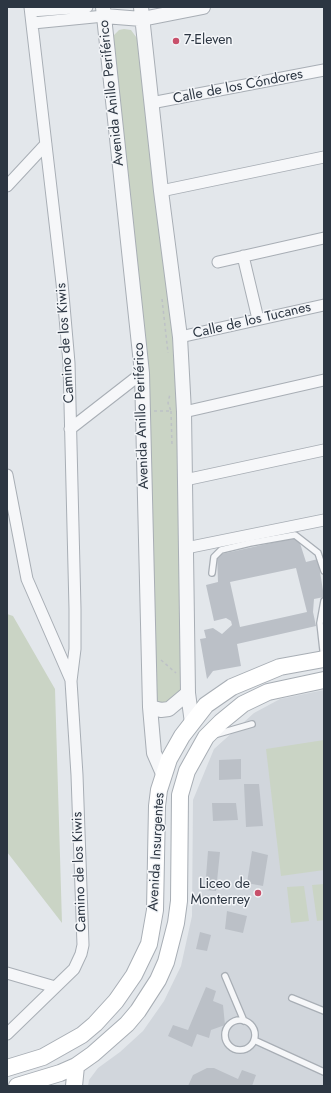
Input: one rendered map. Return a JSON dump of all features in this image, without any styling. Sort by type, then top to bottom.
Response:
[{"type":"main road","name":"Avenida Insurgentes","points":[[7,1068],[43,1057],[82,1035],[95,1024],[116,1001],[134,975],[149,944],[155,910],[157,806],[164,776],[175,747],[192,724],[206,706],[232,687],[280,668],[324,659]]},
{"type":"main road","name":"Avenida Insurgentes","points":[[17,1086],[49,1077],[76,1066],[93,1054],[127,1024],[148,996],[166,962],[176,923],[179,901],[180,795],[187,771],[206,737],[221,722],[243,704],[268,692],[324,680]]},
{"type":"main road","points":[[74,1086],[76,1066]]},
{"type":"street","points":[[30,9],[87,7]]},
{"type":"street","points":[[105,31],[142,18],[203,7]]},
{"type":"street","name":"Camino de los Kiwis","points":[[7,1034],[74,969],[81,954],[83,945],[77,775],[71,680],[75,649],[75,609],[69,363],[63,291],[33,23],[30,9]]},
{"type":"street","points":[[33,23],[104,11],[142,18]]},
{"type":"street","name":"Avenida Anillo Periférico","points":[[104,11],[142,373],[150,706],[154,753],[164,776]]},
{"type":"street","points":[[142,18],[161,191],[180,338],[184,412],[188,693],[192,724]]},
{"type":"street","name":"Calle de los Cóndores","points":[[151,103],[324,70]]},
{"type":"street","points":[[7,186],[46,144]]},
{"type":"street","points":[[161,191],[324,157]]},
{"type":"street","points":[[218,262],[324,238]]},
{"type":"street","points":[[243,256],[258,319]]},
{"type":"street","name":"Calle de los Tucanes","points":[[180,338],[324,305]]},
{"type":"street","points":[[70,429],[142,373]]},
{"type":"street","points":[[184,412],[324,380]]},
{"type":"street","points":[[185,480],[324,450]]},
{"type":"street","name":"Camino de los Kiwis","points":[[7,476],[27,579],[71,680]]},
{"type":"street","points":[[186,548],[324,520]]},
{"type":"street","points":[[150,706],[161,710],[169,709],[188,693]]},
{"type":"street","points":[[7,973],[55,987]]},
{"type":"lane","points":[[212,573],[214,557],[221,550],[250,542],[295,534],[318,553],[323,563],[324,571]]},
{"type":"lane","points":[[324,601],[320,623],[324,659]]},
{"type":"lane","points":[[206,737],[252,724]]},
{"type":"lane","points":[[225,976],[244,1021]]},
{"type":"lane","points":[[292,998],[324,1010]]},
{"type":"lane","points":[[239,1020],[244,1021],[252,1026],[256,1036],[249,1048],[244,1050],[235,1049],[227,1043],[225,1033],[230,1025],[239,1020]]},
{"type":"lane","points":[[254,1040],[324,1072]]},
{"type":"path","points":[[162,296],[169,358]]},
{"type":"path","points":[[143,412],[171,411],[168,403],[172,388]]},
{"type":"shaded area","name":"Liceo de Monterrey","points":[[324,690],[324,1086],[88,1086],[89,1080],[98,1068],[120,1052],[143,1031],[164,1001],[181,966],[192,916],[193,800],[214,749],[254,713],[280,699]]},
{"type":"green space","points":[[119,30],[131,30],[139,41],[176,366],[183,687],[174,700],[157,706],[148,388],[112,37]]},
{"type":"green space","points":[[7,614],[13,616],[55,689],[62,923],[7,852]]},
{"type":"green space","points":[[324,740],[324,870],[281,876],[266,749]]},
{"type":"green space","points":[[324,884],[324,920],[317,921],[312,885]]},
{"type":"green space","points":[[304,886],[309,921],[291,923],[287,887]]},
{"type":"building","points":[[298,537],[306,562],[318,559],[324,597],[314,599],[313,612],[316,626],[237,644],[241,666],[213,671],[207,679],[200,639],[206,638],[204,630],[213,628],[222,634],[232,625],[231,621],[226,618],[214,621],[206,585],[218,582],[217,555]],"holes":[[[296,568],[307,612],[240,627],[230,582]]]},
{"type":"building","points":[[241,759],[241,779],[219,780],[219,760]]},
{"type":"building","points":[[244,784],[259,784],[263,826],[246,827]]},
{"type":"building","points":[[212,803],[236,803],[238,820],[213,821]]},
{"type":"building","points":[[208,851],[220,852],[216,891],[205,890]]},
{"type":"building","points":[[252,851],[268,855],[263,886],[247,883]]},
{"type":"building","points":[[227,911],[247,916],[243,933],[225,929]]},
{"type":"building","points":[[200,932],[211,935],[207,951],[196,949]]},
{"type":"building","points":[[206,987],[216,991],[213,1001],[223,1005],[225,1025],[211,1030],[209,1038],[197,1034],[192,1047],[168,1036],[173,1025],[188,1030]]},
{"type":"building","points":[[207,1068],[214,1068],[238,1079],[242,1070],[256,1075],[252,1086],[188,1086],[193,1075]]},
{"type":"place","name":"7-Eleven","points":[[176,41]]},
{"type":"place","name":"Liceo de Monterrey","points":[[258,893]]}]
